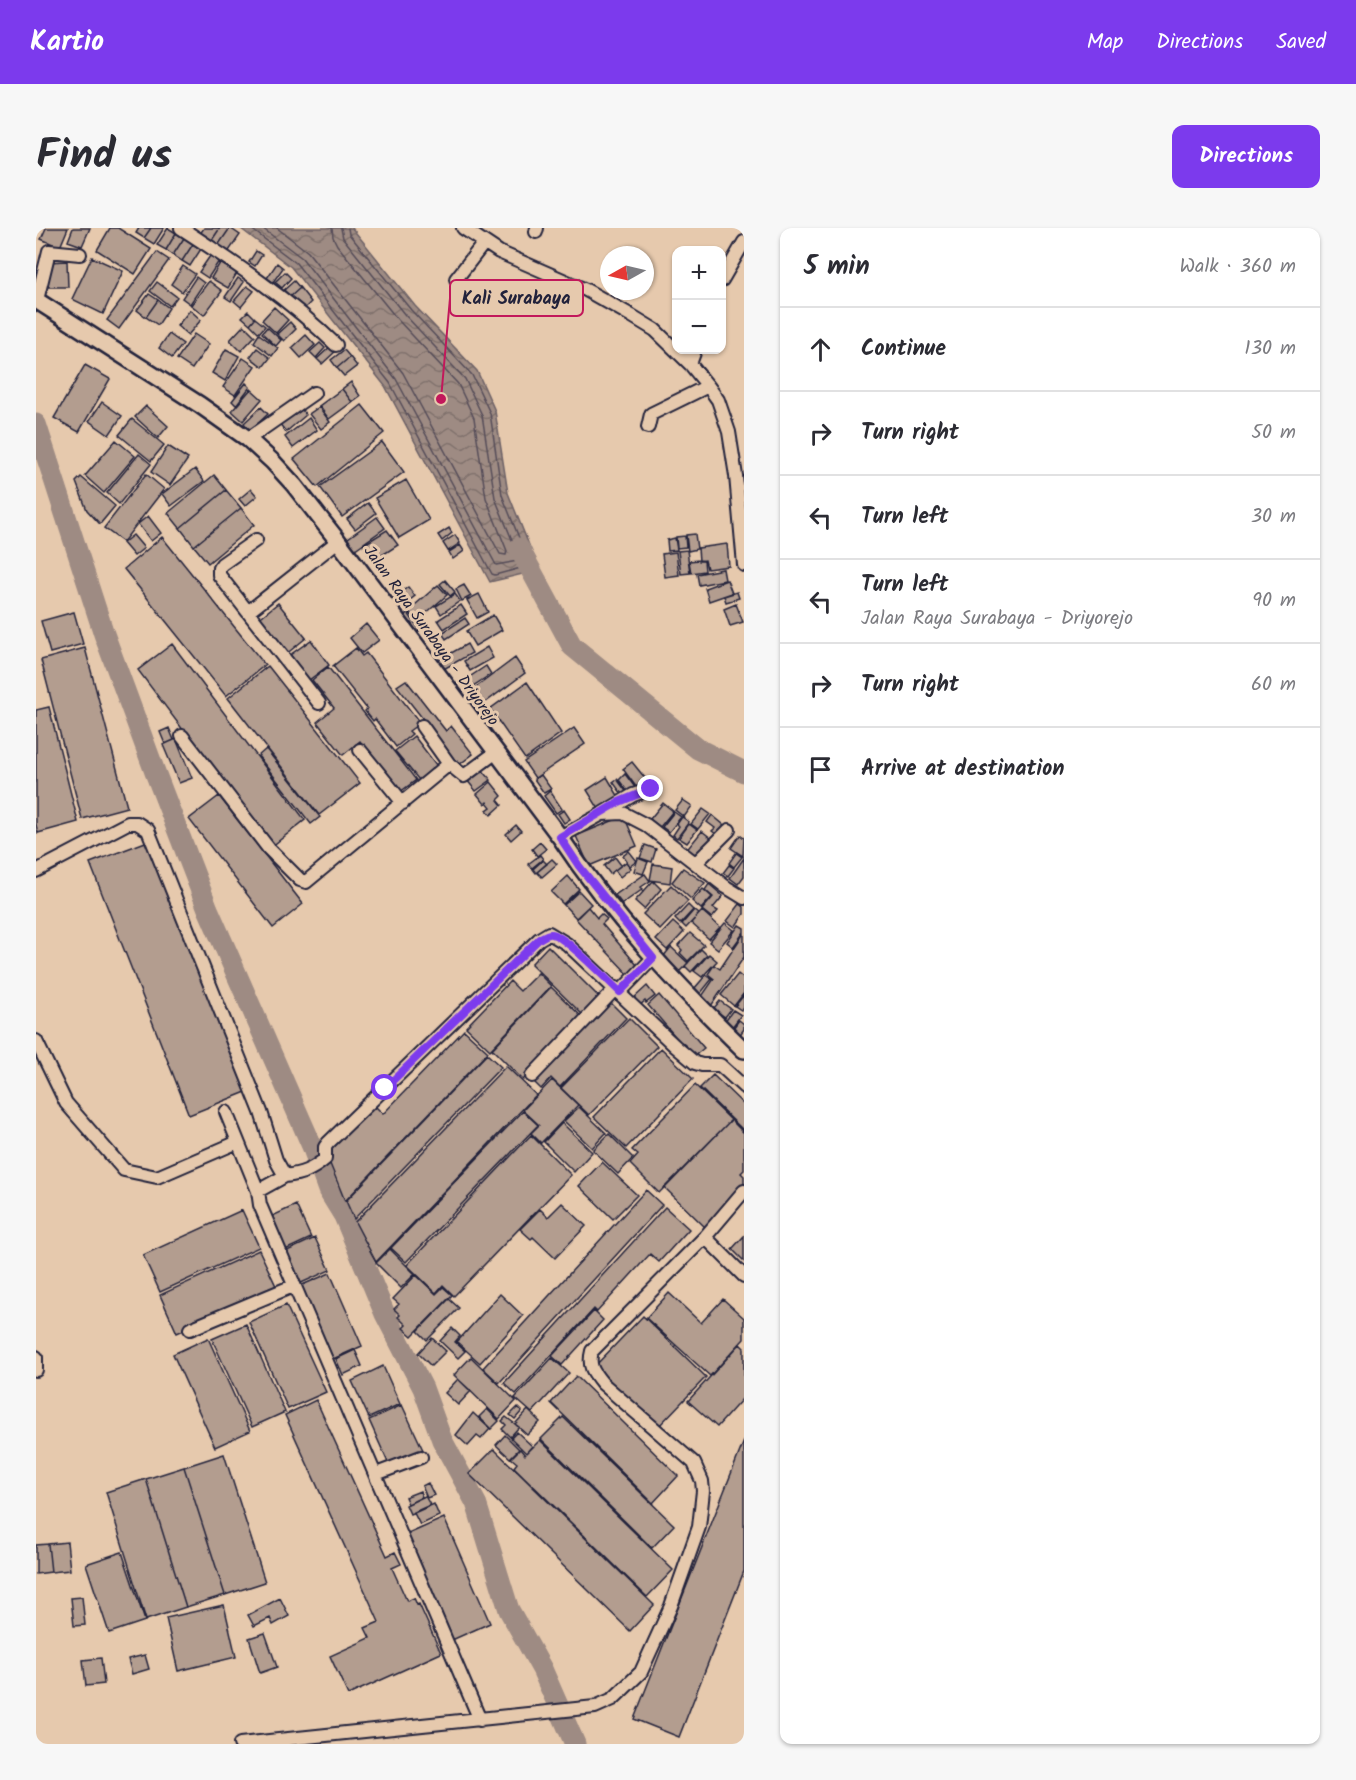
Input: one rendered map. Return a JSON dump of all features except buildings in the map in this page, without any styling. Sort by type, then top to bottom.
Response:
[{"type":"main road","name":"Jalan Raya Surabaya - Driyorejo","points":[[36,300],[249,439],[294,485],[338,540],[560,837],[579,866],[653,958],[744,1050]]},
{"type":"street","points":[[181,228],[317,326],[336,345]]},
{"type":"street","points":[[463,228],[499,252],[586,290],[632,315],[655,330],[690,364],[718,400],[729,432],[736,476],[744,565]]},
{"type":"street","points":[[726,273],[744,242]]},
{"type":"street","points":[[456,279],[484,243]]},
{"type":"street","points":[[36,300],[49,251],[80,254]]},
{"type":"street","points":[[690,364],[694,354]]},
{"type":"street","points":[[648,427],[651,414],[708,386]]},
{"type":"street","points":[[249,439],[314,393]]},
{"type":"street","points":[[256,540],[222,564],[218,571],[222,580],[319,703]]},
{"type":"street","points":[[248,612],[338,540]]},
{"type":"street","points":[[422,726],[449,764],[465,776],[495,753]]},
{"type":"street","points":[[182,736],[269,849],[306,882],[449,764]]},
{"type":"street","points":[[360,750],[403,802]]},
{"type":"street","points":[[560,837],[619,802],[651,789]]},
{"type":"street","points":[[602,814],[623,813],[636,818],[744,898]]},
{"type":"street","points":[[36,871],[128,823],[137,823],[147,830],[261,1112],[276,1160],[285,1176]]},
{"type":"street","points":[[696,863],[729,830]]},
{"type":"street","points":[[258,1191],[285,1176],[313,1169],[325,1159],[325,1147],[328,1143],[539,939],[547,934],[553,934],[567,944],[695,1063],[720,1065],[744,1087]]},
{"type":"street","points":[[532,1076],[653,958]]},
{"type":"street","points":[[36,1041],[66,1103],[124,1170],[158,1177],[238,1142]]},
{"type":"street","points":[[225,1112],[258,1191],[260,1205],[293,1286],[376,1474],[480,1720]]},
{"type":"street","points":[[240,1744],[595,1707],[613,1699],[641,1672],[671,1606],[699,1527],[702,1481],[694,1463],[602,1383],[592,1371],[590,1359],[592,1351],[705,1237],[744,1191]]},
{"type":"street","points":[[705,1237],[744,1276]]},
{"type":"street","points":[[190,1329],[293,1286]]},
{"type":"street","points":[[36,1357],[36,1370]]},
{"type":"street","points":[[376,1474],[421,1457]]},
{"type":"water","points":[[240,228],[352,228],[415,306],[477,371],[495,411],[508,493],[539,570],[490,582],[385,386],[291,267]]},
{"type":"waterway","points":[[36,424],[104,634],[208,909],[312,1146],[328,1190],[344,1216],[385,1314],[423,1388],[442,1440],[476,1503],[509,1610],[542,1669],[575,1744]]},
{"type":"waterway","points":[[519,548],[572,646],[698,749],[744,772]]},
{"type":"place","name":"Kali Surabaya","points":[[441,399]]},
{"type":"route","points":[[385,1088],[539,939],[549,933],[567,944],[620,992],[653,958],[579,866],[560,837],[619,802],[651,789]]}]
